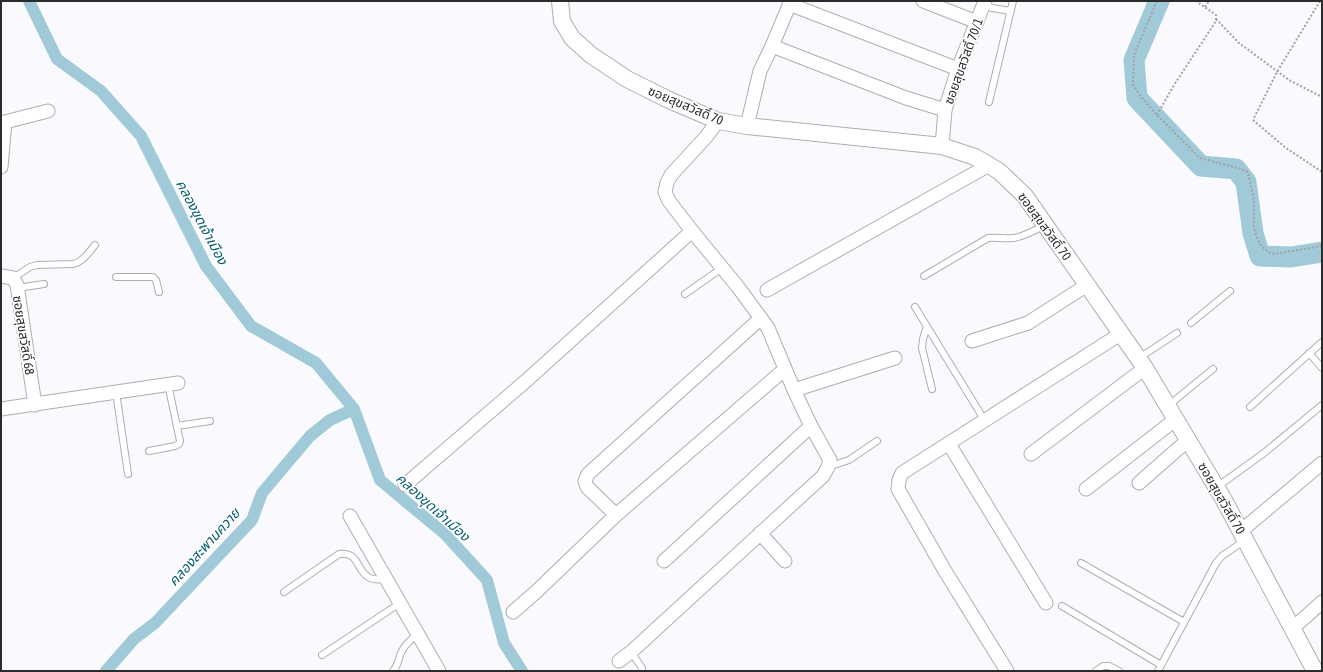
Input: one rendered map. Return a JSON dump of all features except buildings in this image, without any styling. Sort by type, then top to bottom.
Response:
[{"type":"street","name":"ซอยสุขสวัสดิ์ 70","points":[[560,1],[562,21],[572,38],[591,55],[627,79],[669,100],[718,121],[747,126],[942,146],[975,157],[1000,172],[1025,196],[1142,363],[1217,487],[1315,671]]},
{"type":"street","points":[[923,1],[977,22]]},
{"type":"street","name":"ซอยสุขสวัสดิ์ 70/1","points":[[942,146],[945,110],[958,69],[985,2]]},
{"type":"street","points":[[747,126],[760,71],[790,3],[958,69]]},
{"type":"street","points":[[772,46],[906,98],[945,110]]},
{"type":"street","points":[[1,167],[3,122],[48,111]]},
{"type":"street","points":[[619,661],[631,652],[823,476],[830,460],[794,390],[768,328],[669,201],[665,192],[667,182],[671,175],[706,137],[718,121]]},
{"type":"street","points":[[767,290],[989,165]]},
{"type":"street","points":[[405,485],[527,380],[692,231]]},
{"type":"street","name":"ซอยสุขสวัสดิ์ 68","points":[[10,281],[35,405]]},
{"type":"street","points":[[972,341],[1028,323],[1087,285]]},
{"type":"street","points":[[616,515],[587,487],[585,481],[588,474],[761,318]]},
{"type":"street","points":[[1007,671],[945,571],[898,488],[899,480],[902,474],[1122,334]]},
{"type":"street","points":[[794,390],[895,358]]},
{"type":"street","points":[[1031,454],[1142,363]]},
{"type":"street","points":[[513,612],[616,515],[785,369]]},
{"type":"street","points":[[1,409],[173,383]]},
{"type":"street","points":[[1086,489],[1172,412]]},
{"type":"street","points":[[664,561],[812,426]]},
{"type":"street","points":[[1138,483],[1188,440]]},
{"type":"street","points":[[949,444],[1046,603]]},
{"type":"street","points":[[1243,535],[1322,463]]},
{"type":"street","points":[[350,516],[439,671]]},
{"type":"street","points":[[760,533],[785,561]]},
{"type":"street","points":[[1292,628],[1322,602]]},
{"type":"lane","points":[[989,102],[1013,1]]},
{"type":"lane","points":[[985,2],[992,8],[1011,10]]},
{"type":"lane","points":[[924,276],[988,238],[1020,237],[1045,225]]},
{"type":"lane","points":[[10,281],[30,267],[37,265],[78,263],[84,259],[95,245]]},
{"type":"lane","points":[[685,294],[722,268]]},
{"type":"lane","points":[[116,277],[153,277],[156,280],[159,292]]},
{"type":"lane","points":[[10,281],[44,284]]},
{"type":"lane","points":[[1191,323],[1230,291]]},
{"type":"lane","points":[[915,307],[984,421]]},
{"type":"lane","points":[[927,326],[922,348],[932,389]]},
{"type":"lane","points":[[1142,363],[1177,334]]},
{"type":"lane","points":[[1250,407],[1322,342]]},
{"type":"lane","points":[[1309,354],[1322,368]]},
{"type":"lane","points":[[1172,412],[1213,369]]},
{"type":"lane","points":[[149,451],[176,446],[179,444],[173,383]]},
{"type":"lane","points":[[116,392],[128,474]]},
{"type":"lane","points":[[1217,487],[1264,453],[1322,405]]},
{"type":"lane","points":[[177,426],[210,421]]},
{"type":"lane","points":[[828,467],[849,460],[877,441]]},
{"type":"lane","points":[[1062,606],[1159,668],[1216,564],[1243,535]]},
{"type":"lane","points":[[284,592],[339,554],[346,553],[352,556],[366,576],[370,578],[387,580]]},
{"type":"lane","points":[[1081,563],[1184,622]]},
{"type":"lane","points":[[322,655],[400,603]]},
{"type":"lane","points":[[393,671],[397,667],[401,654],[406,645],[418,634]]},
{"type":"lane","points":[[631,652],[642,668],[642,671]]},
{"type":"lane","points":[[1096,671],[1103,666],[1109,666],[1119,671]]},
{"type":"path","points":[[1157,1],[1134,55],[1132,81],[1135,89],[1200,158],[1248,172],[1254,200],[1254,228],[1256,236],[1264,249],[1274,254],[1322,246]]},
{"type":"path","points":[[1196,1],[1216,15],[1216,19],[1239,43],[1277,72],[1322,97]]},
{"type":"path","points":[[1205,7],[1209,1]]},
{"type":"path","points":[[1320,1],[1277,72],[1255,115],[1254,121],[1286,148],[1322,172]]},
{"type":"path","points":[[1158,115],[1174,85],[1216,19]]},
{"type":"waterway","name":"คลองขุดเจ้าเมือง","points":[[29,1],[57,59],[101,91],[141,136],[206,266],[251,326],[316,363],[354,409],[380,480],[445,534],[487,580],[504,643],[522,671]]},
{"type":"waterway","points":[[1159,1],[1134,60],[1137,98],[1201,166],[1236,169],[1246,182],[1253,233],[1260,256],[1291,257],[1322,252]]},
{"type":"waterway","name":"คลองสะพานควาย","points":[[106,671],[134,639],[155,623],[252,520],[262,493],[310,436],[330,420],[354,409]]}]
